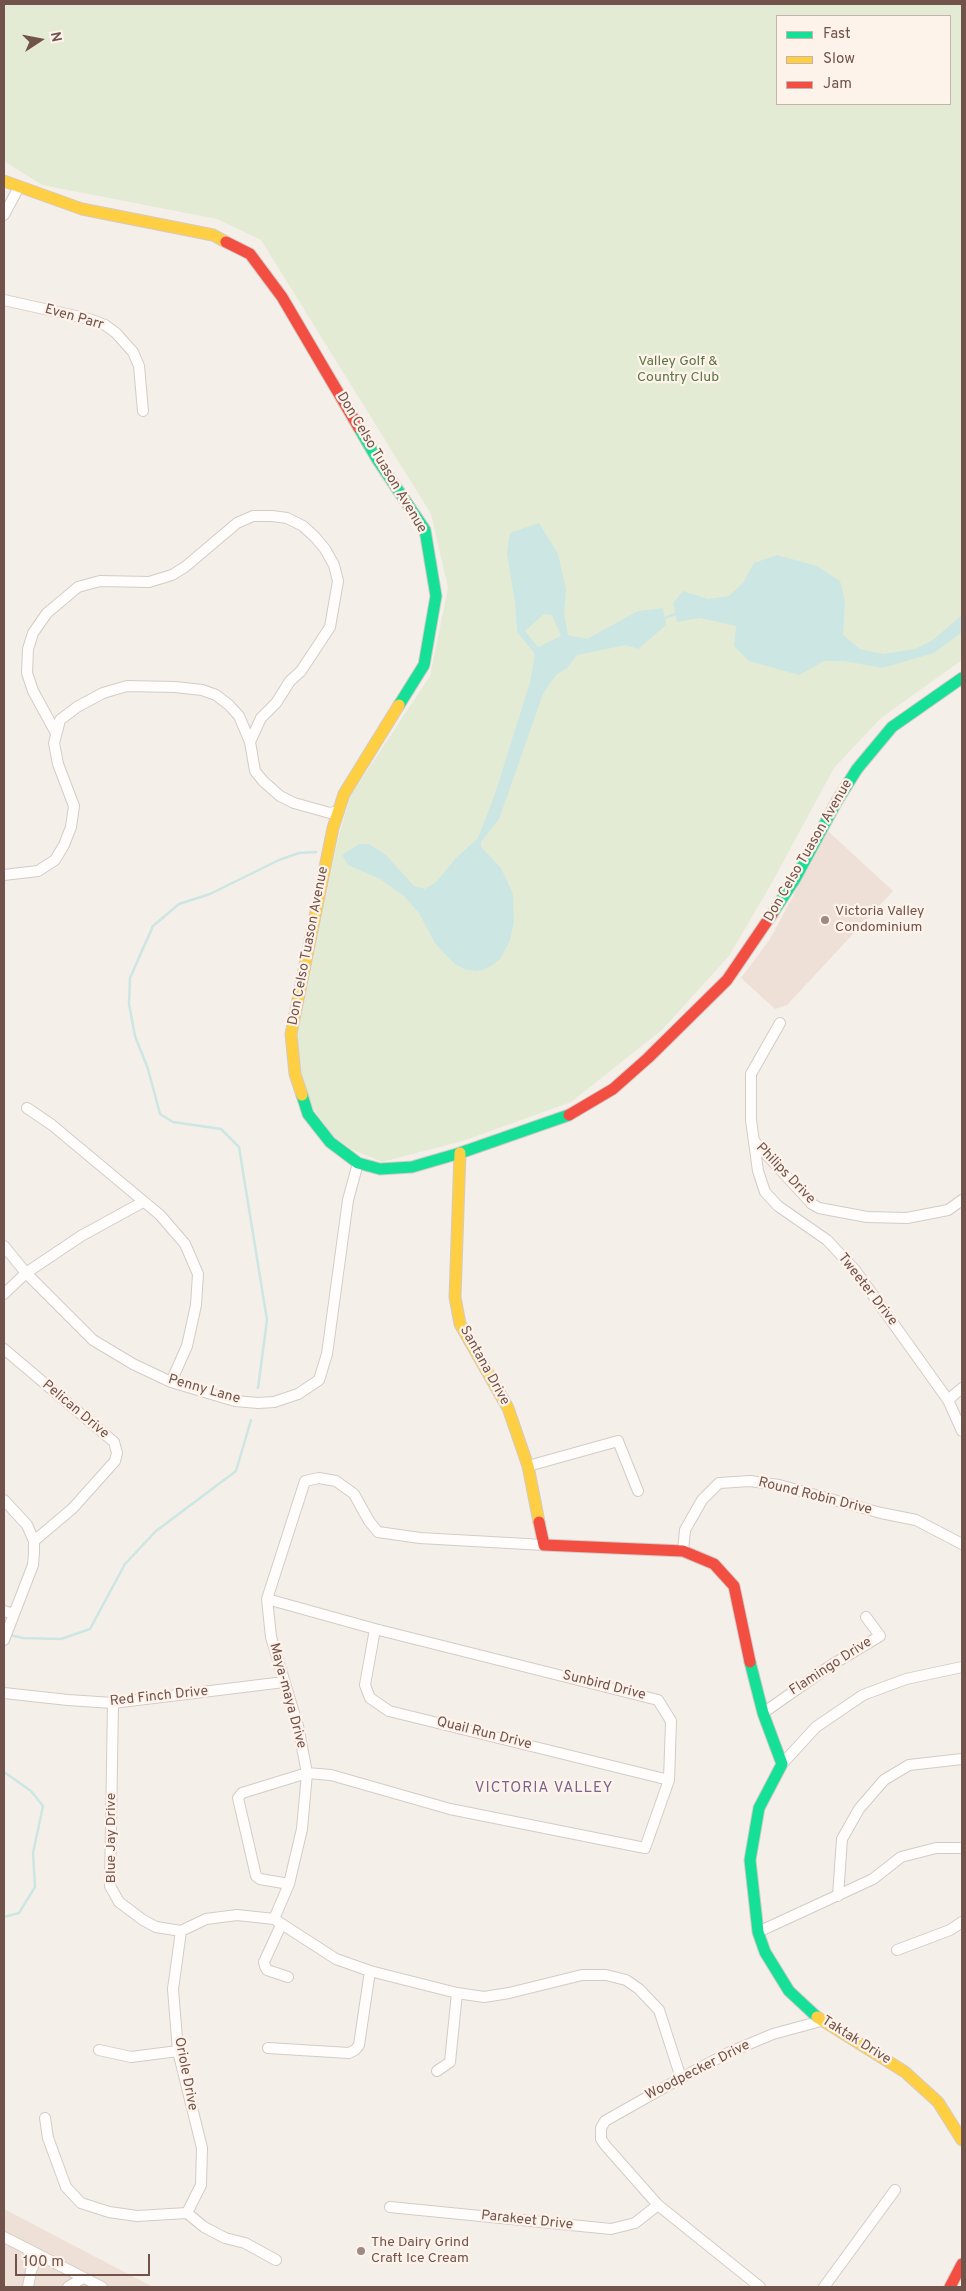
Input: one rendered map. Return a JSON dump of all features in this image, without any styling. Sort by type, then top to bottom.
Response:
[{"type":"street","name":"Don Celso Tuason Avenue","points":[[4,181],[82,209],[213,234],[250,254],[282,297],[378,459],[425,530],[436,596],[424,665],[344,794],[333,828],[291,1034],[295,1074],[308,1114],[330,1142],[358,1164],[380,1169],[412,1167],[460,1154],[573,1114],[613,1089],[654,1052],[727,980],[795,880],[837,800],[857,769],[892,727],[962,678]]},
{"type":"street","points":[[4,215],[19,187]]},
{"type":"street","name":"Even Parr","points":[[4,300],[89,319],[116,332],[130,347],[139,366],[143,412]]},
{"type":"street","points":[[56,733],[33,691],[28,673],[30,641],[33,633],[47,613],[78,587],[100,581],[149,582],[172,575],[237,523],[253,516],[272,516],[287,518],[303,526],[315,537],[325,549],[334,565],[338,582],[330,627],[301,671],[290,681],[276,703],[261,718],[250,742]]},
{"type":"street","points":[[4,876],[38,871],[55,860],[64,845],[71,827],[74,806],[58,764],[54,744],[60,720],[77,707],[103,693],[127,686],[153,685],[202,690],[216,695],[239,716],[250,742],[255,770],[263,781],[280,796],[294,804],[330,813],[339,810]]},
{"type":"street","name":"Tweeter Drive","points":[[780,1023],[751,1074],[751,1120],[758,1171],[765,1192],[778,1206],[827,1240],[855,1270],[948,1400],[962,1431]]},
{"type":"street","points":[[28,1108],[52,1125],[160,1215],[185,1244],[198,1274],[196,1305],[189,1338],[171,1382]]},
{"type":"street","name":"Philips Drive","points":[[754,1140],[812,1204],[819,1208],[867,1217],[908,1218],[948,1210],[962,1200]]},
{"type":"street","name":"Santana Drive","points":[[460,1154],[455,1297],[460,1324],[508,1408],[520,1438],[528,1466],[544,1545]]},
{"type":"street","name":"Penny Lane","points":[[4,1246],[26,1273],[93,1340],[171,1382],[235,1401],[274,1402],[298,1394],[319,1380],[327,1354],[348,1200],[358,1164]]},
{"type":"street","points":[[4,1294],[26,1273],[80,1236],[143,1202]]},
{"type":"street","name":"Pelican Drive","points":[[4,1349],[114,1442],[117,1453],[115,1461],[73,1508],[34,1541]]},
{"type":"street","points":[[948,1400],[962,1388]]},
{"type":"street","points":[[528,1466],[618,1441],[638,1491]]},
{"type":"street","name":"Maya-maya Drive","points":[[288,1977],[268,1970],[264,1966],[264,1962],[289,1884],[302,1829],[307,1774],[298,1726],[271,1637],[267,1599],[300,1491],[305,1481],[320,1478],[336,1481],[354,1494],[369,1521],[378,1532],[420,1538],[683,1551]]},
{"type":"street","name":"Round Robin Drive","points":[[683,1551],[685,1530],[702,1500],[719,1483],[750,1481],[779,1485],[880,1513],[916,1520],[961,1542]]},
{"type":"street","points":[[4,1500],[27,1525],[34,1541],[33,1566],[10,1615],[4,1640]]},
{"type":"street","points":[[683,1551],[714,1564],[734,1586],[746,1646],[763,1713],[782,1764]]},
{"type":"street","name":"Sunbird Drive","points":[[267,1599],[375,1629],[658,1700],[671,1721],[669,1780],[645,1848],[450,1809],[331,1775],[307,1774]]},
{"type":"street","name":"Flamingo Drive","points":[[763,1713],[830,1666],[880,1636],[866,1617]]},
{"type":"street","name":"Quail Run Drive","points":[[375,1629],[365,1685],[370,1698],[389,1711],[669,1780]]},
{"type":"street","name":"Taktak Drive","points":[[962,1667],[906,1678],[863,1695],[816,1727],[782,1764],[759,1808],[750,1860],[758,1932],[765,1952],[789,1990],[821,2021],[906,2072],[938,2102],[962,2140]]},
{"type":"street","name":"Red Finch Drive","points":[[4,1692],[112,1703],[284,1682]]},
{"type":"street","name":"Blue Jay Drive","points":[[112,1703],[110,1886],[118,1902],[143,1920],[156,1927],[181,1931]]},
{"type":"street","points":[[838,1896],[842,1839],[859,1810],[884,1780],[909,1765],[962,1759]]},
{"type":"street","points":[[289,1884],[260,1879],[256,1876],[238,1798],[242,1793],[307,1774]]},
{"type":"street","points":[[758,1932],[873,1879],[901,1857],[936,1848],[962,1848]]},
{"type":"street","points":[[181,1931],[206,1919],[237,1915],[278,1922],[336,1959],[370,1971],[457,1993],[484,1997],[509,1993],[582,1975],[606,1975],[626,1980],[639,1988],[659,2010],[681,2078]]},
{"type":"street","points":[[897,1950],[950,1930],[962,1922]]},
{"type":"street","name":"Oriole Drive","points":[[181,1931],[173,1989],[178,2051],[202,2148],[201,2185],[187,2213]]},
{"type":"street","points":[[268,2048],[349,2053],[355,2050],[359,2045],[370,1971]]},
{"type":"street","points":[[437,2071],[450,2062],[457,1993]]},
{"type":"street","name":"Woodpecker Drive","points":[[658,2205],[605,2145],[600,2134],[605,2121],[730,2052],[773,2034],[821,2021]]},
{"type":"street","points":[[98,2050],[130,2057],[178,2051]]},
{"type":"street","points":[[45,2118],[48,2138],[66,2187],[81,2203],[109,2212],[137,2216],[187,2213],[225,2238],[245,2243],[276,2260]]},
{"type":"street","points":[[824,2287],[895,2190]]},
{"type":"street","points":[[658,2205],[760,2287]]},
{"type":"street","name":"Parakeet Drive","points":[[390,2207],[611,2229],[636,2223],[658,2205]]},
{"type":"street","points":[[4,2237],[102,2287]]},
{"type":"street","points":[[28,2287],[31,2271],[38,2254]]},
{"type":"street","points":[[950,2287],[962,2264]]},
{"type":"street","points":[[68,2287],[83,2278]]},
{"type":"shaded area","name":"Victoria Valley Condominium","points":[[828,831],[893,891],[787,1005],[775,1009],[741,978],[770,939]]},
{"type":"shaded area","points":[[4,2209],[153,2287],[4,2287]]},
{"type":"green space","name":"Valley Golf & Country Club","points":[[4,4],[962,4],[962,660],[881,718],[834,768],[769,888],[729,956],[662,1030],[571,1102],[463,1141],[382,1162],[351,1149],[331,1134],[303,1093],[297,1036],[339,834],[351,795],[430,676],[448,588],[431,514],[261,240],[217,219],[42,185],[4,161]]},
{"type":"water","points":[[539,523],[558,554],[566,589],[564,613],[568,635],[587,639],[638,611],[663,608],[666,625],[638,649],[626,645],[577,655],[567,668],[556,675],[543,694],[499,819],[481,842],[481,847],[501,868],[513,894],[514,922],[510,940],[501,958],[483,970],[475,971],[464,969],[455,964],[444,953],[435,943],[419,913],[404,896],[380,879],[348,865],[342,855],[359,844],[369,844],[386,855],[414,886],[425,889],[436,882],[456,858],[478,838],[495,794],[530,682],[535,654],[517,632],[515,603],[507,553],[510,533]],"holes":[[[544,614],[552,615],[561,636],[538,647],[525,631]]]},
{"type":"water","points":[[777,555],[817,566],[840,581],[845,601],[843,635],[860,649],[883,654],[915,649],[933,640],[962,615],[962,632],[934,653],[882,668],[844,661],[824,661],[799,675],[749,661],[734,646],[736,626],[700,618],[677,622],[673,603],[683,591],[708,599],[729,596],[743,583],[754,563]]},
{"type":"waterway","points":[[662,619],[678,613]]},
{"type":"waterway","points":[[258,1388],[267,1320],[239,1147],[221,1129],[173,1122],[160,1114],[148,1069],[135,1036],[129,1004],[130,978],[153,926],[179,904],[210,894],[279,860],[299,853],[316,852]]},
{"type":"waterway","points":[[10,1635],[23,1638],[61,1639],[90,1629],[125,1564],[156,1531],[236,1471],[251,1420]]},
{"type":"waterway","points":[[4,1772],[31,1791],[43,1806],[33,1853],[35,1887],[19,1913],[4,1917]]},
{"type":"traffic: fast","points":[[359,428],[377,459],[425,530],[436,596],[424,665],[399,705]]},
{"type":"traffic: fast","points":[[772,914],[795,879],[837,801],[857,769],[892,727],[962,678]]},
{"type":"traffic: fast","points":[[302,1095],[308,1114],[330,1142],[358,1163],[380,1169],[412,1167],[460,1153],[569,1115]]},
{"type":"traffic: fast","points":[[750,1662],[763,1713],[782,1764],[759,1808],[750,1860],[758,1932],[765,1952],[789,1991],[817,2017]]},
{"type":"traffic: slow","points":[[4,181],[82,209],[213,235],[226,242]]},
{"type":"traffic: slow","points":[[302,1095],[295,1074],[291,1034],[333,828],[344,794],[399,705]]},
{"type":"traffic: slow","points":[[460,1153],[455,1297],[460,1324],[508,1408],[528,1466],[539,1522]]},
{"type":"traffic: slow","points":[[817,2017],[905,2072],[938,2102],[962,2140]]},
{"type":"traffic: jam","points":[[226,242],[250,254],[282,297],[359,428]]},
{"type":"traffic: jam","points":[[569,1115],[613,1089],[648,1058],[727,980],[772,914]]},
{"type":"traffic: jam","points":[[539,1522],[544,1545],[683,1551],[714,1564],[734,1586],[750,1662]]},
{"type":"traffic: jam","points":[[950,2287],[962,2264]]},
{"type":"place","name":"Victoria Valley Condominium","points":[[825,920]]},
{"type":"place","name":"The Dairy Grind Craft Ice Cream","points":[[361,2251]]},
{"type":"district","name":"VICTORIA VALLEY","points":[[544,1789]]}]
